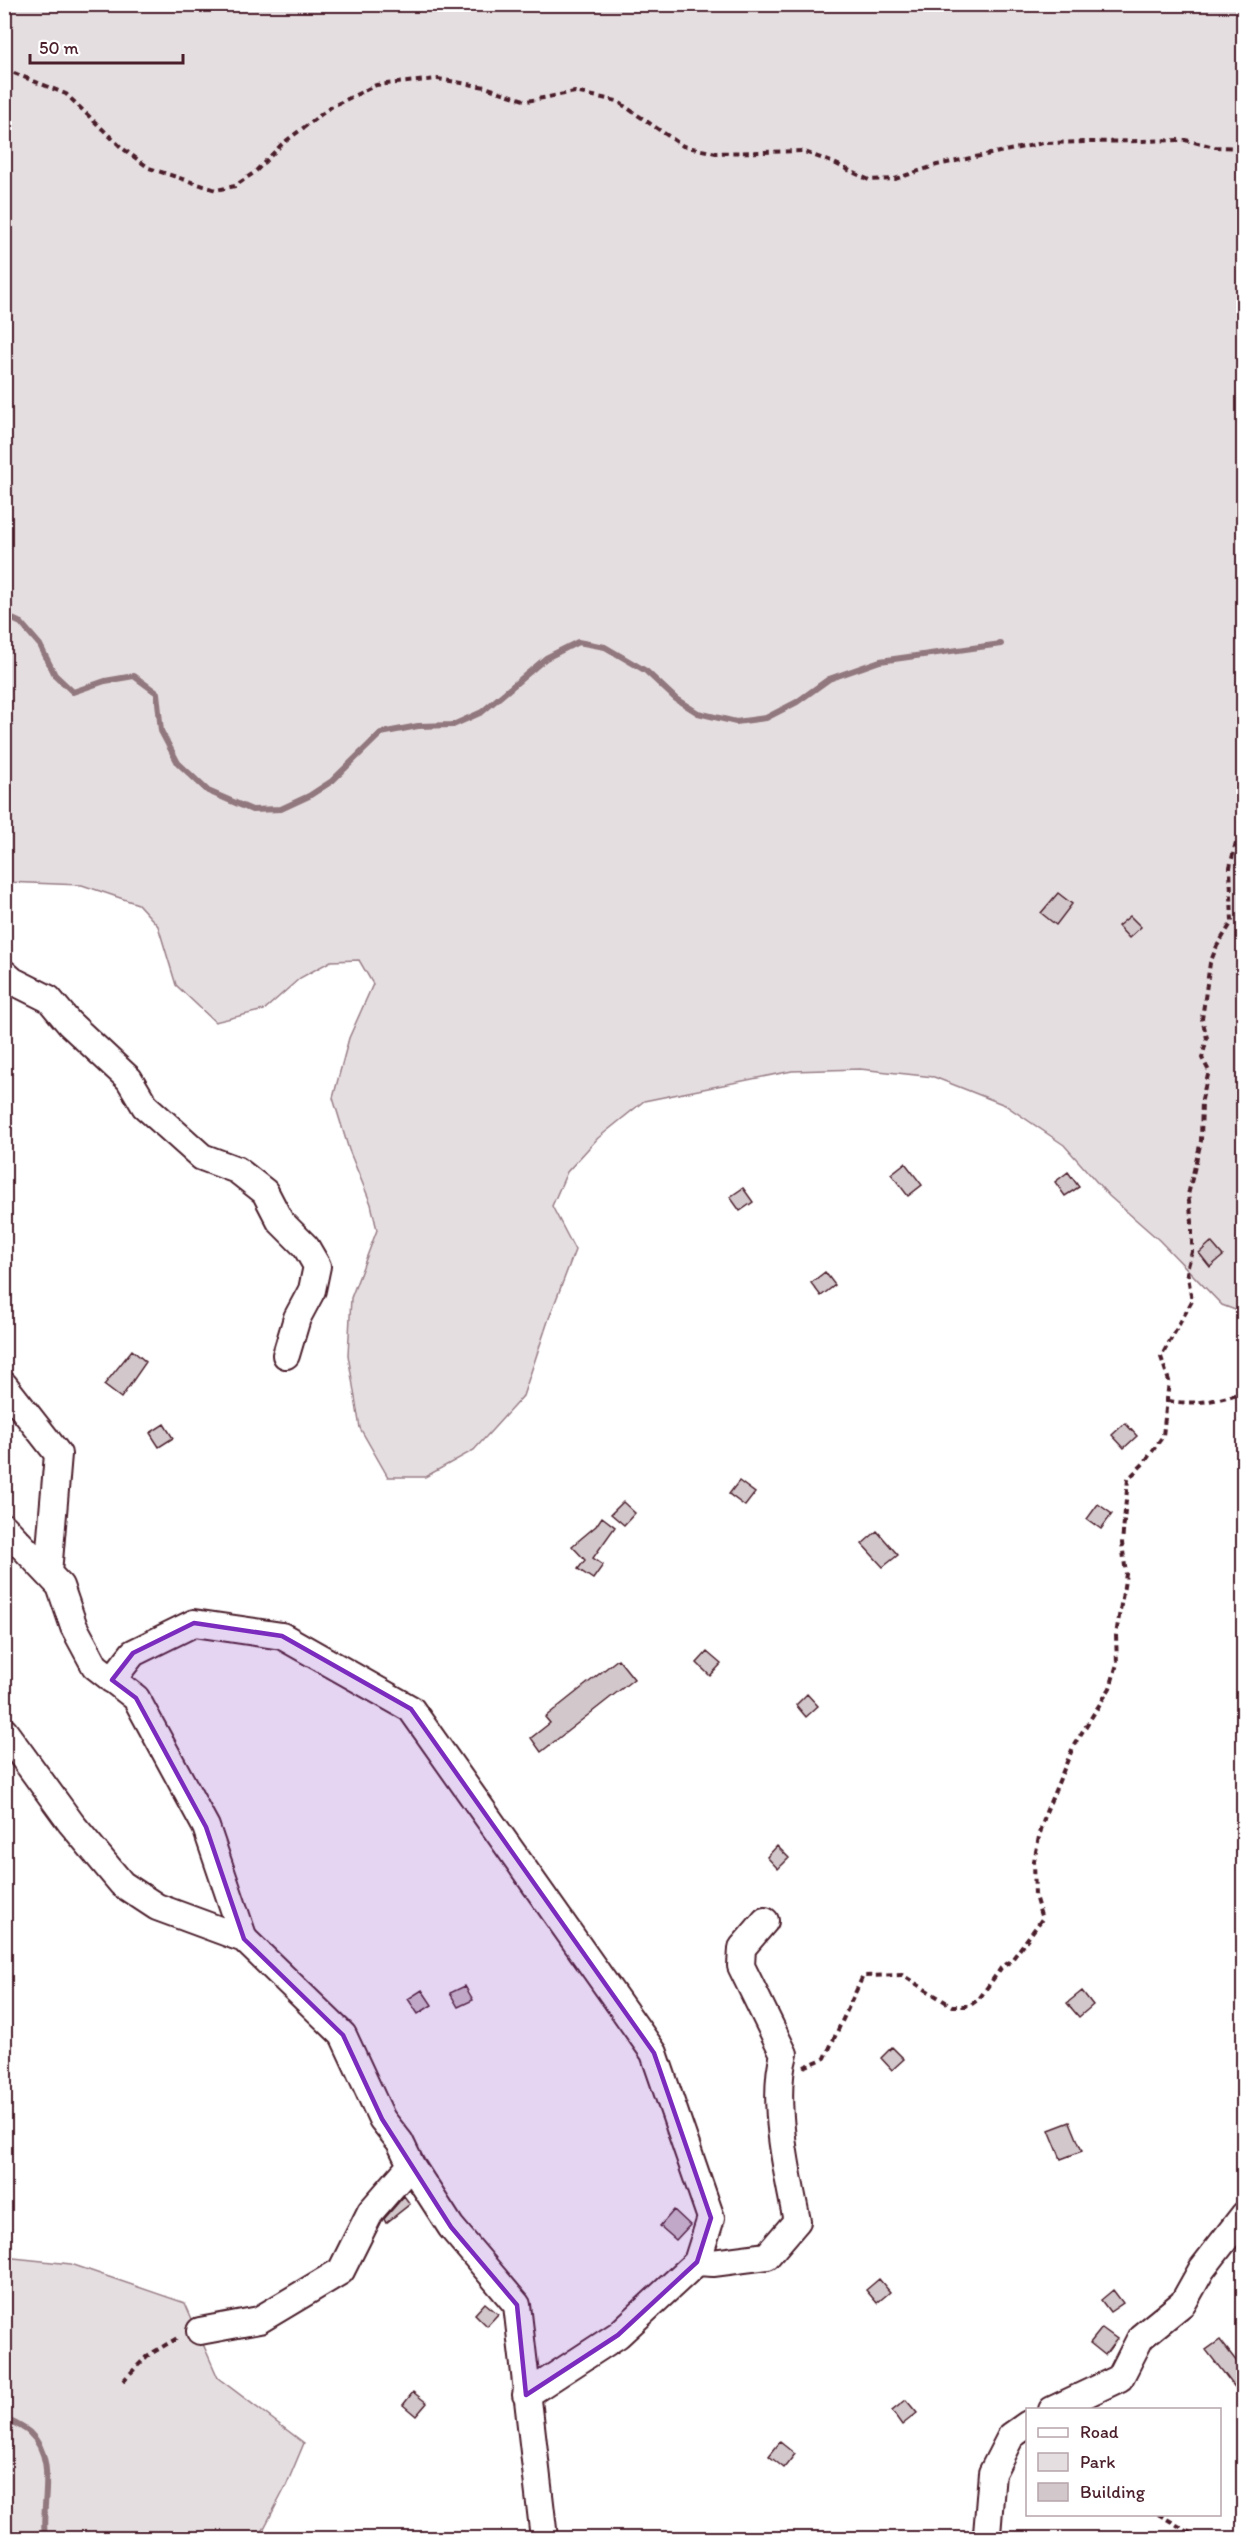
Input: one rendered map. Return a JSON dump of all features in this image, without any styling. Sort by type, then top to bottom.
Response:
[{"type":"street","points":[[4,973],[13,981],[49,999],[69,1023],[129,1079],[145,1106],[202,1157],[237,1170],[265,1192],[280,1221],[306,1247],[317,1266],[312,1290],[297,1318],[286,1355]]},
{"type":"street","points":[[4,1385],[58,1454],[48,1573]]},
{"type":"street","points":[[4,1527],[60,1587],[74,1627],[94,1666],[136,1698],[206,1827],[244,1939]]},
{"type":"street","points":[[112,1680],[133,1653],[194,1623],[282,1636],[411,1708],[654,2052],[711,2218],[697,2262],[618,2335],[526,2396]]},
{"type":"street","points":[[4,1731],[71,1823],[122,1884],[157,1907],[244,1939],[343,2035],[382,2119],[400,2142],[411,2165],[451,2227],[517,2305],[544,2538]]},
{"type":"street","points":[[697,2262],[713,2263],[767,2256],[796,2221],[786,2165],[778,2078],[784,2054],[741,1966],[742,1948],[765,1921]]},
{"type":"street","points":[[200,2331],[259,2320],[340,2271],[371,2211],[411,2165]]},
{"type":"street","points":[[1054,2408],[1120,2378],[1141,2337],[1183,2303],[1202,2269],[1244,2215]]},
{"type":"street","points":[[984,2538],[987,2534],[992,2474],[1011,2436],[1026,2425]]},
{"type":"path","points":[[4,69],[66,94],[122,148],[148,168],[216,190],[235,186],[255,172],[282,144],[331,107],[376,85],[438,79],[485,87],[528,101],[575,92],[617,101],[683,146],[716,153],[802,151],[869,180],[895,179],[937,165],[1043,143],[1185,140],[1215,147],[1244,148]]},
{"type":"path","points":[[778,2078],[825,2058],[863,1976],[902,1975],[952,2006],[969,2006],[979,1999],[1001,1968],[1011,1961],[1042,1919],[1035,1896],[1034,1861],[1039,1837],[1046,1812],[1074,1745],[1110,1688],[1117,1664],[1116,1635],[1126,1574],[1122,1543],[1128,1479],[1144,1463],[1163,1436],[1170,1381],[1161,1357],[1192,1301],[1187,1270],[1192,1252],[1192,1221],[1188,1195],[1201,1141],[1202,1099],[1209,1071],[1202,1058],[1207,1038],[1202,1019],[1210,963],[1217,946],[1232,922],[1230,867],[1236,842],[1244,829]]},
{"type":"path","points":[[1168,1401],[1192,1404],[1215,1401],[1244,1392]]},
{"type":"path","points":[[123,2380],[147,2356],[182,2335],[200,2331]]},
{"type":"path","points":[[1161,2516],[1199,2538]]},
{"type":"highlighted area","points":[[194,1623],[282,1636],[411,1709],[654,2053],[711,2218],[697,2262],[618,2335],[526,2395],[517,2305],[451,2227],[382,2119],[343,2035],[244,1939],[206,1827],[136,1698],[112,1680],[133,1653]]},
{"type":"green space","points":[[5,5],[1243,5],[1243,1313],[1222,1305],[1159,1240],[1109,1196],[1064,1145],[1005,1105],[934,1077],[860,1069],[792,1071],[644,1101],[598,1138],[567,1172],[552,1206],[575,1250],[523,1396],[474,1450],[425,1477],[388,1477],[360,1428],[348,1355],[351,1298],[377,1230],[371,1204],[349,1150],[333,1098],[349,1038],[373,984],[359,960],[331,961],[300,978],[264,1010],[215,1022],[176,985],[158,926],[138,904],[82,885],[5,882]]},
{"type":"green space","points":[[4,2257],[71,2264],[185,2303],[218,2378],[304,2443],[286,2486],[259,2538],[5,2538]]},
{"type":"building","points":[[1058,893],[1072,904],[1056,925],[1041,913]]},
{"type":"building","points":[[1130,916],[1141,927],[1129,938],[1118,926]]},
{"type":"building","points":[[905,1163],[922,1185],[908,1196],[891,1174]]},
{"type":"building","points":[[1068,1172],[1079,1187],[1065,1196],[1055,1182]]},
{"type":"building","points":[[743,1188],[753,1202],[740,1211],[730,1197]]},
{"type":"building","points":[[1211,1242],[1223,1256],[1210,1267],[1199,1253]]},
{"type":"building","points":[[825,1272],[835,1285],[821,1296],[811,1283]]},
{"type":"building","points":[[132,1350],[146,1362],[121,1398],[104,1385]]},
{"type":"building","points":[[1125,1423],[1137,1436],[1124,1448],[1112,1435]]},
{"type":"building","points":[[164,1424],[173,1438],[159,1447],[150,1433]]},
{"type":"building","points":[[739,1481],[755,1493],[745,1506],[729,1494]]},
{"type":"building","points":[[623,1502],[635,1513],[624,1525],[611,1514]]},
{"type":"building","points":[[1098,1504],[1112,1514],[1101,1529],[1087,1519]]},
{"type":"building","points":[[602,1517],[615,1527],[593,1558],[603,1565],[593,1579],[578,1569],[585,1560],[572,1546],[596,1526]]},
{"type":"building","points":[[877,1531],[898,1555],[883,1567],[862,1544]]},
{"type":"building","points":[[707,1652],[721,1664],[710,1676],[697,1663]]},
{"type":"building","points":[[618,1659],[634,1679],[541,1752],[531,1738],[550,1723],[545,1717]]},
{"type":"building","points":[[807,1694],[818,1706],[806,1717],[796,1705]]},
{"type":"building","points":[[777,1846],[789,1858],[778,1869],[767,1857]]},
{"type":"building","points":[[465,1986],[473,2000],[458,2007],[450,1993]]},
{"type":"building","points":[[422,1990],[432,2005],[418,2014],[408,1999]]},
{"type":"building","points":[[1082,1991],[1093,2005],[1079,2017],[1067,2003]]},
{"type":"building","points":[[892,2047],[904,2059],[892,2070],[881,2058]]},
{"type":"building","points":[[1070,2122],[1082,2151],[1061,2159],[1049,2130]]},
{"type":"building","points":[[404,2196],[410,2204],[386,2223],[384,2219]]},
{"type":"building","points":[[674,2210],[690,2225],[676,2240],[660,2226]]},
{"type":"building","points":[[879,2279],[890,2292],[877,2303],[866,2290]]},
{"type":"building","points":[[1113,2290],[1123,2303],[1110,2312],[1101,2300]]},
{"type":"building","points":[[485,2303],[498,2314],[487,2326],[475,2314]]},
{"type":"building","points":[[1102,2328],[1117,2339],[1105,2355],[1090,2343]]},
{"type":"building","points":[[1220,2340],[1244,2371],[1244,2399],[1206,2350]]},
{"type":"building","points":[[413,2392],[427,2403],[416,2416],[403,2405]]},
{"type":"building","points":[[906,2400],[917,2413],[902,2425],[892,2411]]},
{"type":"building","points":[[780,2442],[795,2454],[784,2468],[769,2456]]},
{"type":"waterway","points":[[4,615],[21,623],[40,645],[55,675],[73,692],[105,681],[134,676],[157,693],[161,731],[178,763],[208,791],[252,810],[281,809],[309,796],[332,781],[381,733],[418,726],[453,725],[482,712],[546,658],[578,642],[605,647],[646,671],[676,699],[698,713],[736,722],[766,718],[797,702],[829,679],[880,661],[1001,644]]},
{"type":"waterway","points":[[4,2418],[29,2432],[38,2443],[43,2455],[46,2469],[45,2538]]}]
